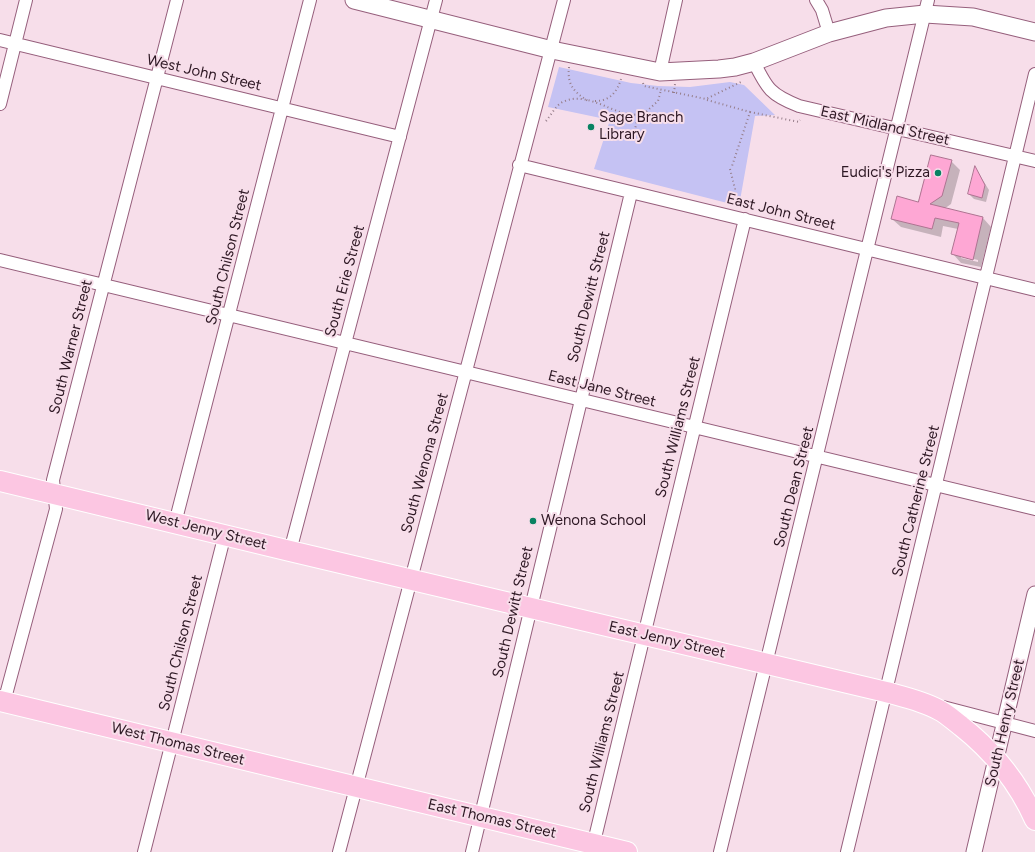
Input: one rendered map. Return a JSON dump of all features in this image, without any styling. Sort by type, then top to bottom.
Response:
[{"type":"highway","name":"West Jenny Street","points":[[0,480],[411,579]]},
{"type":"highway","name":"East Jenny Street","points":[[411,579],[767,663],[922,702],[940,710],[978,739],[1017,784],[1035,820]]},
{"type":"highway","name":"West Thomas Street","points":[[2,701],[356,787]]},
{"type":"highway","name":"East Thomas Street","points":[[356,787],[480,816],[593,848],[627,852]]},
{"type":"main road","points":[[354,0],[431,18],[552,50],[660,72],[719,69],[754,62],[829,34],[927,7],[1035,32]]},
{"type":"street","points":[[0,104],[26,0]]},
{"type":"street","name":"South Warner Street","points":[[2,701],[56,509],[53,480],[158,79],[177,0]]},
{"type":"street","name":"South Chilson Street","points":[[175,523],[310,0]]},
{"type":"street","name":"South Erie Street","points":[[290,551],[436,0]]},
{"type":"street","name":"South Wenona Street","points":[[339,852],[519,165],[552,50],[564,0]]},
{"type":"street","points":[[660,72],[676,0]]},
{"type":"street","points":[[816,0],[822,10],[829,34]]},
{"type":"street","name":"South Dean Street","points":[[720,852],[868,250],[896,128],[927,7]]},
{"type":"street","name":"West John Street","points":[[0,40],[400,137]]},
{"type":"street","name":"East Midland Street","points":[[754,62],[765,84],[773,93],[799,106],[1035,161]]},
{"type":"street","name":"South Catherine Street","points":[[847,852],[1035,74]]},
{"type":"street","name":"East John Street","points":[[519,165],[1035,290]]},
{"type":"street","name":"South Dewitt Street","points":[[472,852],[631,193]]},
{"type":"street","name":"South Williams Street","points":[[593,848],[745,219]]},
{"type":"street","name":"East Jane Street","points":[[0,260],[1035,509]]},
{"type":"street","name":"South Chilson Street","points":[[144,852],[225,534]]},
{"type":"street","name":"South Henry Street","points":[[974,852],[1035,594]]},
{"type":"street","name":"East Jenny Street","points":[[922,702],[1005,722],[1035,731]]},
{"type":"path","points":[[569,67],[568,76],[570,85],[576,93],[590,101],[623,113],[642,115]]},
{"type":"path","points":[[546,121],[556,108],[565,100],[590,101],[610,98],[619,87],[621,79]]},
{"type":"path","points":[[706,100],[741,82]]},
{"type":"path","points":[[643,83],[644,86],[750,112],[799,122],[800,120]]},
{"type":"path","points":[[674,93],[675,84]]},
{"type":"path","points":[[633,139],[637,120],[658,101],[661,90]]},
{"type":"path","points":[[732,166],[750,112]]},
{"type":"path","points":[[730,169],[735,189],[733,203]]},
{"type":"shaded area","points":[[559,67],[631,83],[658,86],[690,87],[730,82],[744,85],[775,115],[755,116],[739,206],[594,169],[610,120],[548,107]]},
{"type":"building","points":[[931,155],[952,160],[942,196],[930,204],[983,217],[973,260],[951,254],[959,223],[935,218],[932,229],[891,219],[897,196],[918,202]]},
{"type":"building","points":[[975,166],[985,185],[982,198],[968,194]]},
{"type":"place","name":"Sage Branch Library","points":[[591,127]]},
{"type":"place","name":"Eudici's Pizza","points":[[938,173]]},
{"type":"place","name":"Wenona School","points":[[533,521]]}]
